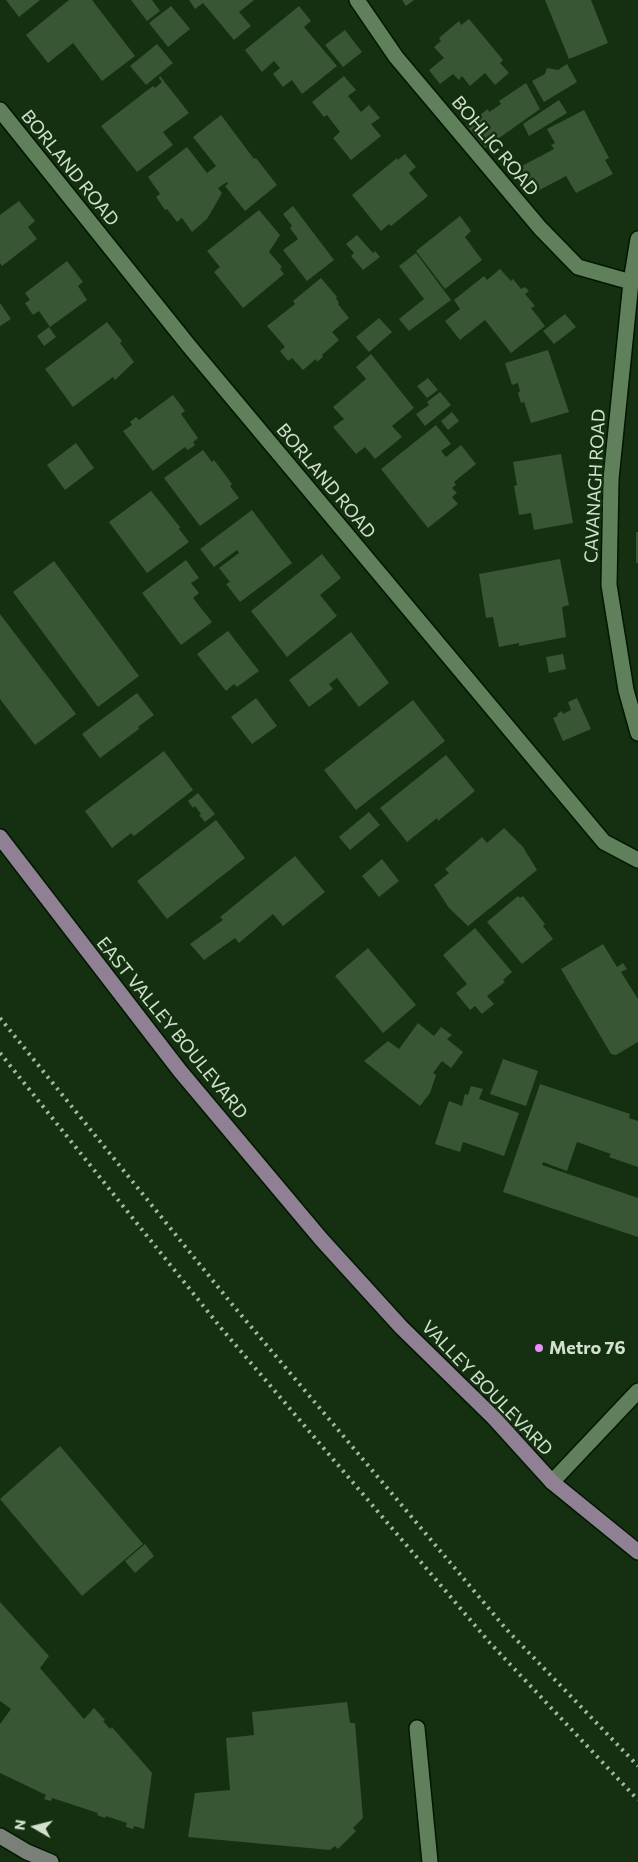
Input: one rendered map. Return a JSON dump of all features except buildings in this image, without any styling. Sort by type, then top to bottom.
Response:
[{"type":"main road","name":"EAST VALLEY BOULEVARD","points":[[0,837],[180,1071],[321,1239]]},
{"type":"main road","name":"VALLEY BOULEVARD","points":[[321,1239],[401,1328],[494,1418],[552,1482],[638,1552]]},
{"type":"main road","points":[[0,1836],[27,1852],[51,1862]]},
{"type":"street","name":"BOHLIG ROAD","points":[[357,0],[396,56],[540,228],[578,267],[630,282]]},
{"type":"street","name":"BORLAND ROAD","points":[[0,110],[189,346],[604,842],[638,860]]},
{"type":"street","name":"CAVANAGH ROAD","points":[[638,239],[630,282],[611,479],[609,585],[626,690],[638,733]]},
{"type":"street","points":[[552,1482],[638,1391]]},
{"type":"street","points":[[417,1728],[430,1862]]},
{"type":"railway","points":[[0,1018],[231,1303],[507,1630],[638,1766]]},
{"type":"railway","points":[[0,1053],[221,1328],[490,1643],[638,1800]]},
{"type":"place","name":"Metro 76","points":[[539,1348]]}]
